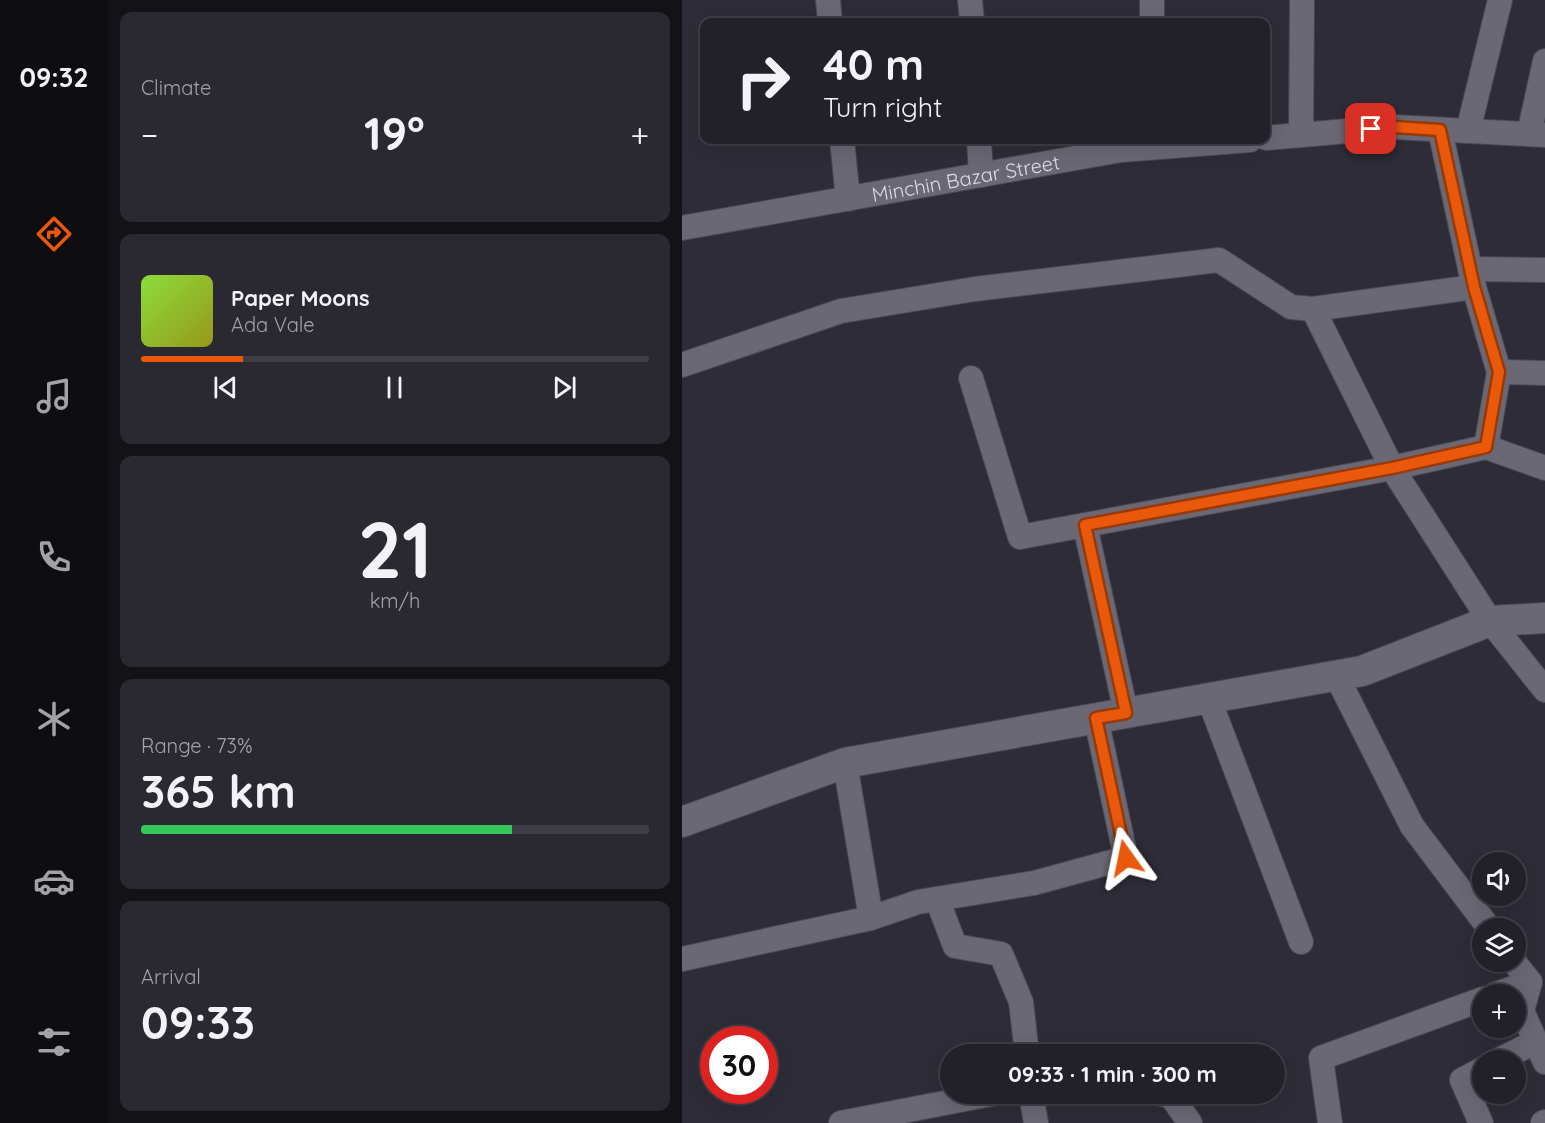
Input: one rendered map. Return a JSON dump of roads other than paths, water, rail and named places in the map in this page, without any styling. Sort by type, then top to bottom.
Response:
[{"type":"street","points":[[828,0],[830,18]]},
{"type":"street","points":[[970,0],[972,18]]},
{"type":"street","points":[[1152,0],[1152,18]]},
{"type":"street","points":[[1302,0],[1302,135]]},
{"type":"street","points":[[1468,131],[1500,0]]},
{"type":"street","points":[[1270,138],[1394,127],[1537,135],[1544,61]]},
{"type":"street","points":[[1440,130],[1472,278],[1499,372],[1486,447]]},
{"type":"street","points":[[842,144],[848,199]]},
{"type":"street","points":[[979,144],[981,176]]},
{"type":"street","name":"Minchin Bazar Street","points":[[682,228],[1151,144]]},
{"type":"street","points":[[682,365],[841,311],[975,289],[1219,260],[1291,308],[1313,309],[1472,278],[1544,270]]},
{"type":"street","points":[[1313,309],[1392,468],[1490,621],[1544,690]]},
{"type":"street","points":[[1499,372],[1544,373]]},
{"type":"street","points":[[971,378],[1021,537],[1392,468],[1486,447],[1544,468]]},
{"type":"street","points":[[1085,525],[1126,713]]},
{"type":"street","points":[[682,822],[845,763],[1362,671],[1490,621],[1544,618]]},
{"type":"street","points":[[1336,675],[1411,826],[1481,918]]},
{"type":"street","points":[[1209,699],[1301,942]]},
{"type":"street","points":[[682,959],[871,918],[918,902],[1034,883],[1126,858],[1096,718]]},
{"type":"street","points":[[845,763],[871,918]]},
{"type":"street","points":[[937,898],[955,946],[1001,954],[1021,1002],[1026,1044]]},
{"type":"street","points":[[1522,972],[1530,982]]},
{"type":"street","points":[[1524,984],[1530,982]]},
{"type":"street","points":[[1530,982],[1522,1011],[1540,1052]]},
{"type":"street","points":[[1330,1123],[1321,1058],[1472,1003]]},
{"type":"street","points":[[1472,1075],[1462,1080],[1472,1104]]},
{"type":"street","points":[[841,1123],[940,1104]]},
{"type":"street","points":[[1033,1104],[1036,1123]]},
{"type":"street","points":[[1177,1104],[1190,1123]]},
{"type":"street","points":[[1472,1104],[1480,1123]]}]
